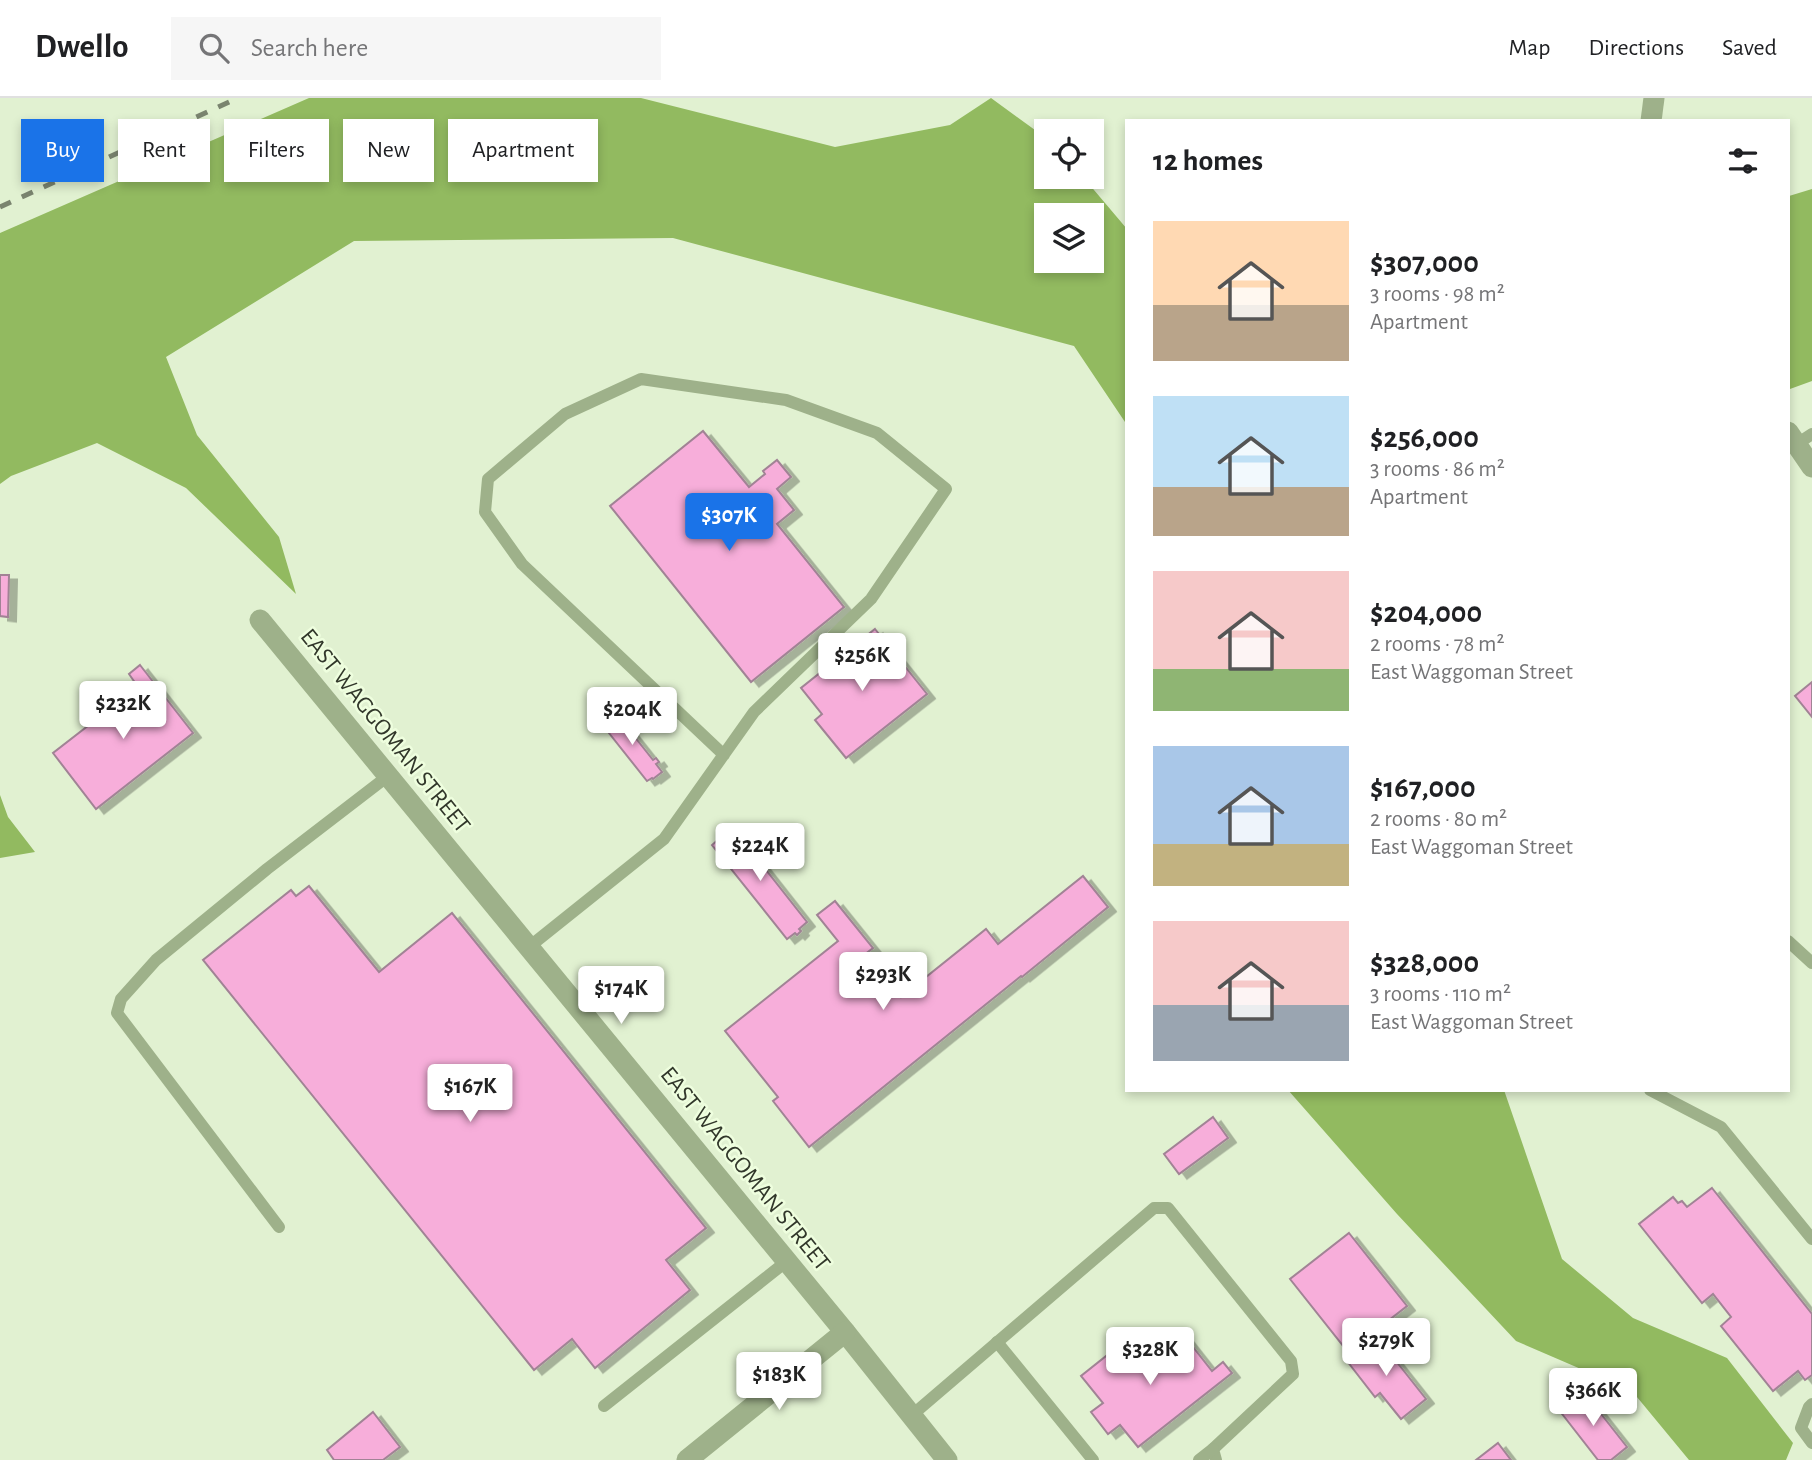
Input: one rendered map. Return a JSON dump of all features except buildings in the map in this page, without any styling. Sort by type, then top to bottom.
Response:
[{"type":"street","points":[[1651,119],[1654,98]]},
{"type":"street","points":[[1796,440],[1812,467]]},
{"type":"street","name":"EAST WAGGOMAN STREET","points":[[260,620],[787,1261],[947,1460]]},
{"type":"street","points":[[687,1460],[845,1332]]},
{"type":"lane","points":[[529,947],[664,839],[724,755],[754,712],[871,599],[946,489],[877,433],[786,400],[641,379],[565,414],[488,479],[485,512],[522,564],[724,755]]},
{"type":"lane","points":[[279,1227],[117,1013],[121,999],[156,960],[267,869],[388,776]]},
{"type":"lane","points":[[1790,943],[1812,963]]},
{"type":"lane","points":[[1654,1092],[1721,1127],[1812,1239]]},
{"type":"lane","points":[[911,1416],[1154,1208],[1168,1208],[1291,1361],[1293,1374],[1215,1455],[1199,1460]]},
{"type":"lane","points":[[604,1406],[787,1261]]},
{"type":"lane","points":[[997,1342],[1093,1460]]},
{"type":"lane","points":[[1812,1405],[1801,1428],[1812,1443]]},
{"type":"green space","points":[[309,98],[641,98],[835,147],[950,125],[991,98],[1034,129],[1034,189],[1093,189],[1125,227],[1125,422],[1074,346],[673,238],[354,241],[166,357],[197,435],[279,537],[296,594],[186,488],[97,443],[11,476],[0,484],[0,233],[118,181],[210,182],[210,141],[224,135],[224,182],[329,182],[329,119],[261,119]]},
{"type":"green space","points":[[1812,189],[1812,381],[1790,389],[1790,196]]},
{"type":"green space","points":[[0,795],[8,817],[35,852],[0,858]]},
{"type":"green space","points":[[1290,1092],[1505,1092],[1562,1259],[1633,1318],[1727,1358],[1793,1443],[1786,1460],[1689,1460],[1632,1391],[1516,1341],[1397,1214]]},
{"type":"railway","points":[[0,207],[238,98]]}]
